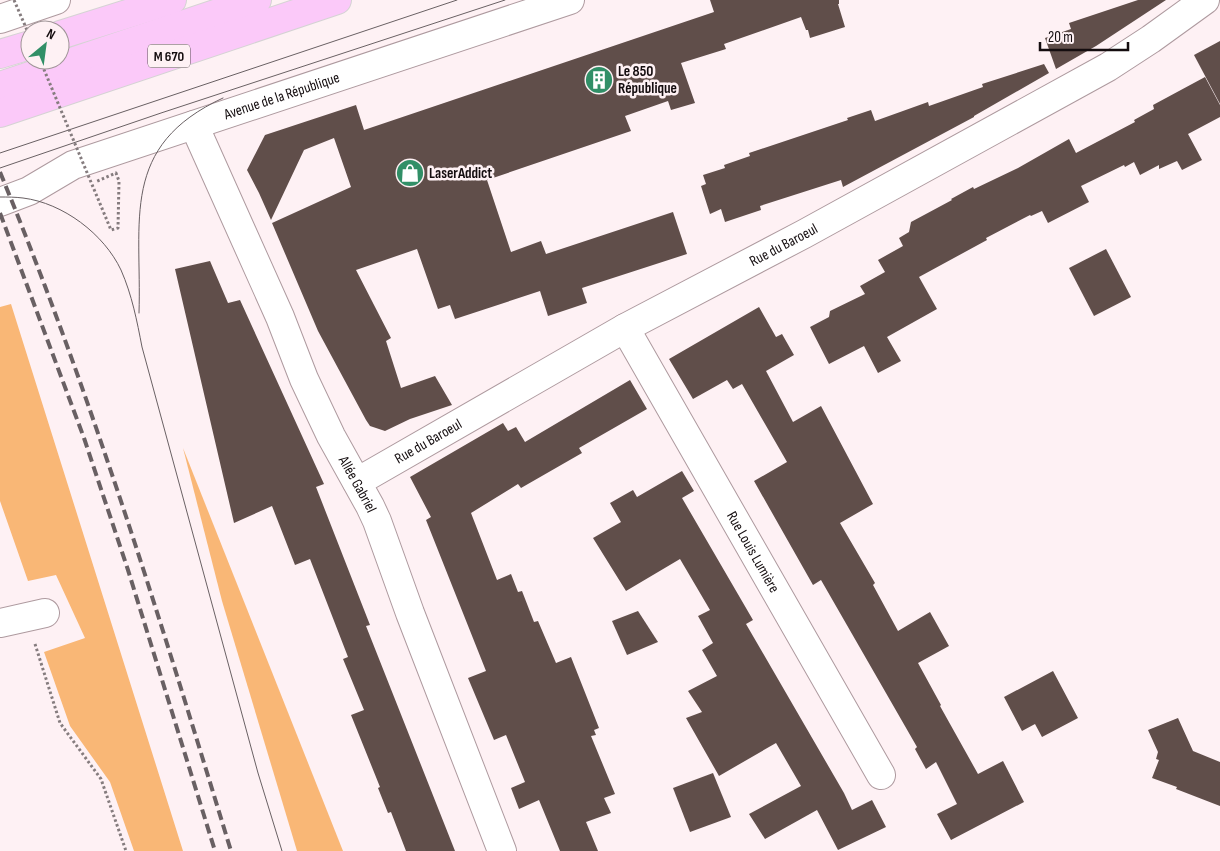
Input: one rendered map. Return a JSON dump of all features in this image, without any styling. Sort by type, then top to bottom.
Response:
[{"type":"main road","points":[[70,32],[172,0]]},
{"type":"main road","name":"M 670","points":[[0,86],[257,0]]},
{"type":"main road","name":"M 670","points":[[0,112],[337,0]]},
{"type":"main road","points":[[0,54],[20,47]]},
{"type":"street","points":[[0,19],[56,0]]},
{"type":"street","name":"Avenue de la République","points":[[0,202],[29,191],[72,165],[570,0]]},
{"type":"street","name":"Rue du Baroeul","points":[[357,482],[625,328],[804,234],[1108,68],[1205,0]]},
{"type":"street","name":"Allée Gabriel","points":[[194,125],[280,317],[304,379],[331,436],[370,506],[385,541],[410,613],[502,851]]},
{"type":"street","name":"Rue Louis Lumière","points":[[625,328],[880,775]]},
{"type":"street","points":[[0,623],[37,614]]},
{"type":"path","points":[[14,0],[23,20]]},
{"type":"path","points":[[44,70],[111,230],[118,228],[119,181],[116,173],[95,182]]},
{"type":"path","points":[[37,614],[38,652],[60,723],[102,780],[126,851]]},
{"type":"shaded area","points":[[11,304],[183,851],[134,851],[110,782],[70,726],[44,652],[85,638],[56,575],[28,581],[0,501],[0,307]]},
{"type":"shaded area","points":[[183,448],[343,851],[297,851],[222,601]]},
{"type":"building","points":[[710,0],[839,0],[838,4],[845,27],[810,38],[801,17],[724,44],[726,49],[681,63],[695,103],[671,110],[668,101],[625,116],[631,131],[487,180],[511,252],[541,241],[546,254],[673,212],[687,254],[582,288],[587,303],[548,316],[540,291],[455,319],[450,305],[438,309],[417,249],[356,270],[391,338],[386,341],[401,388],[435,376],[452,405],[410,419],[385,431],[370,426],[318,331],[272,223],[351,187],[334,138],[304,150],[271,220],[247,170],[265,135],[356,105],[364,130],[714,12]]},
{"type":"building","points":[[1138,0],[1166,0],[1096,46],[1056,69],[1045,38],[1071,29],[1069,23]]},
{"type":"building","points":[[1220,41],[1220,104],[1194,55]]},
{"type":"building","points":[[1044,64],[1049,73],[974,117],[843,187],[841,180],[760,206],[761,210],[725,222],[721,209],[710,214],[701,186],[706,184],[703,175],[725,168],[724,165],[750,156],[749,153],[848,120],[847,118],[871,110],[875,121],[928,102],[929,106],[983,87],[982,84]]},
{"type":"building","points":[[1205,77],[1220,105],[1220,117],[1188,134],[1202,160],[1182,170],[1177,161],[1159,169],[1159,165],[1140,175],[1134,162],[1081,186],[1089,202],[1048,223],[1042,211],[1030,215],[919,277],[937,309],[887,337],[901,361],[878,373],[864,346],[829,364],[810,327],[829,317],[830,311],[865,294],[860,286],[885,272],[878,260],[903,246],[899,238],[909,232],[911,222],[973,187],[974,189],[1018,168],[1069,139],[1076,153],[1135,122],[1134,120],[1154,109],[1153,105]]},
{"type":"building","points":[[1106,249],[1131,297],[1094,316],[1069,268]]},
{"type":"building","points":[[210,261],[228,303],[240,300],[324,484],[316,487],[370,625],[366,626],[455,851],[406,851],[391,812],[388,813],[378,788],[380,787],[351,715],[364,710],[343,659],[348,657],[310,559],[295,565],[272,506],[234,523],[175,269]]},
{"type":"building","points":[[759,307],[776,337],[782,334],[794,355],[766,371],[793,422],[821,406],[873,504],[840,523],[875,583],[873,585],[898,631],[930,612],[949,646],[918,663],[978,774],[1003,761],[1024,802],[951,840],[937,814],[957,804],[936,762],[926,769],[915,749],[917,747],[821,580],[813,585],[754,481],[787,462],[742,384],[733,389],[727,380],[693,399],[669,359]]},
{"type":"building","points":[[630,380],[647,409],[579,448],[582,453],[521,488],[518,484],[471,513],[497,580],[511,574],[518,592],[522,591],[534,622],[538,621],[556,663],[571,657],[599,728],[594,730],[596,735],[591,736],[615,794],[604,798],[611,813],[586,822],[598,851],[560,851],[539,800],[519,809],[511,788],[525,782],[506,735],[494,740],[468,678],[486,671],[426,520],[431,517],[410,477],[503,423],[508,431],[516,427],[525,442]]},
{"type":"building","points":[[682,471],[694,491],[682,498],[753,620],[746,624],[852,810],[872,800],[886,827],[838,850],[817,810],[765,839],[749,814],[801,786],[776,743],[719,776],[686,718],[702,712],[688,691],[717,676],[702,650],[713,643],[698,616],[710,610],[680,559],[626,591],[593,538],[621,522],[610,503],[633,490],[637,497]]},
{"type":"building","points":[[638,611],[658,642],[627,655],[612,621]]},
{"type":"building","points":[[1053,671],[1078,718],[1042,737],[1035,724],[1022,731],[1004,697]]},
{"type":"building","points":[[1178,718],[1193,751],[1220,762],[1220,806],[1152,778],[1159,760],[1156,759],[1158,752],[1148,730]]},
{"type":"building","points":[[713,773],[731,817],[690,832],[673,788]]},
{"type":"tram line","points":[[0,153],[457,0]]},
{"type":"tram line","points":[[0,168],[505,0]]},
{"type":"tram line","points":[[139,313],[139,217],[143,189],[152,163],[166,139],[190,117],[223,98]]},
{"type":"tram line","points":[[0,197],[38,201],[53,206],[81,222],[104,244],[114,257],[125,279],[258,773],[282,851]]},
{"type":"railway","points":[[0,172],[65,339],[95,424],[151,594],[231,851]]},
{"type":"railway","points":[[0,213],[84,438],[128,570],[215,851]]},
{"type":"place","name":"Le 850 République","points":[[599,80]]},
{"type":"place","name":"LaserAddict","points":[[410,173]]}]
